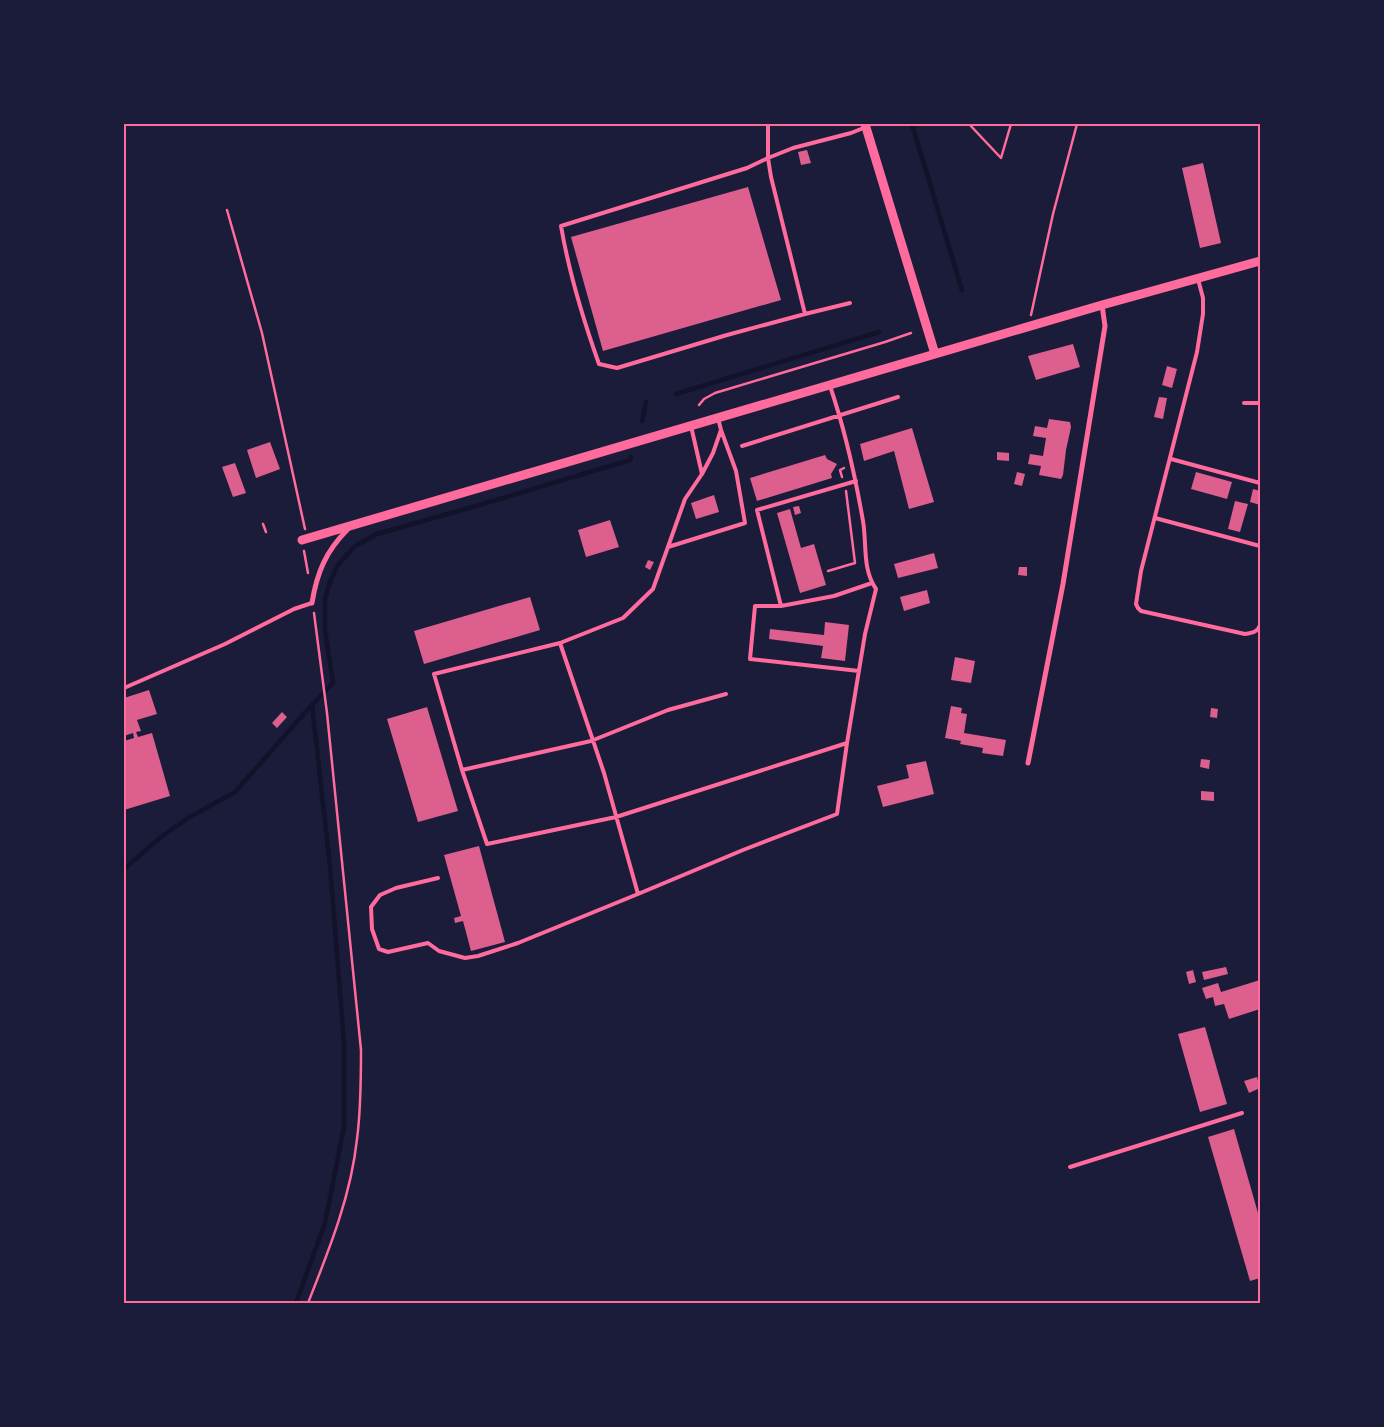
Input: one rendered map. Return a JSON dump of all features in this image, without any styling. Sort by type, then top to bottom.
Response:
[{"type":"street","points":[[866,125],[935,354]]},
{"type":"street","points":[[305,539],[1102,305],[1260,261]]},
{"type":"street","points":[[1028,763],[1063,584],[1105,326],[1102,305]]},
{"type":"street","points":[[312,603],[316,582],[327,554],[352,525]]},
{"type":"lane","points":[[768,124],[768,158],[771,177],[805,314]]},
{"type":"lane","points":[[850,303],[727,335],[617,368],[599,364],[586,329],[565,249],[561,226],[747,168],[794,148],[851,133],[866,125]]},
{"type":"lane","points":[[1198,279],[1203,298],[1203,314],[1197,352],[1141,571],[1136,604],[1141,611],[1245,634],[1254,633],[1260,625]]},
{"type":"lane","points":[[438,878],[396,888],[380,895],[371,907],[372,929],[380,949],[388,952],[428,943],[439,951],[465,958],[478,956],[518,943],[743,850],[837,814],[865,634],[876,589],[867,569],[864,524],[853,466],[840,415],[830,386]]},
{"type":"lane","points":[[742,446],[898,396]]},
{"type":"lane","points":[[1244,403],[1260,403]]},
{"type":"lane","points":[[668,547],[745,524],[736,471],[718,418]]},
{"type":"lane","points":[[690,426],[702,474]]},
{"type":"lane","points":[[721,430],[713,453],[702,474],[685,499],[653,590],[623,618],[560,643],[434,674],[462,770],[487,844],[616,817],[847,743]]},
{"type":"lane","points":[[1171,459],[1260,483]]},
{"type":"lane","points":[[781,606],[757,510],[856,480]]},
{"type":"lane","points":[[1155,518],[1260,546]]},
{"type":"lane","points":[[859,671],[750,659],[755,606],[781,606],[834,596],[872,583]]},
{"type":"lane","points":[[124,688],[225,644],[294,609],[312,603]]},
{"type":"lane","points":[[560,643],[604,773],[638,894]]},
{"type":"lane","points":[[462,770],[592,741],[668,710],[726,694]]},
{"type":"lane","points":[[1070,1167],[1242,1113]]},
{"type":"path","points":[[969,124],[1001,158],[1011,124]]},
{"type":"path","points":[[1029,327],[1032,305],[1053,214],[1077,124]]},
{"type":"path","points":[[227,210],[262,333],[305,539],[309,579]]},
{"type":"path","points":[[699,404],[715,393],[911,333]]},
{"type":"path","points":[[828,571],[855,563],[847,495],[840,470],[853,466]]},
{"type":"path","points":[[262,524],[266,532]]},
{"type":"path","points":[[308,1303],[327,1256],[343,1207],[357,1140],[360,1083],[360,1050],[336,799],[312,603]]},
{"type":"building","points":[[807,150],[811,163],[801,165],[798,152]]},
{"type":"building","points":[[1203,163],[1221,243],[1200,248],[1182,168]]},
{"type":"building","points":[[748,187],[781,300],[603,351],[571,237]]},
{"type":"building","points":[[1073,344],[1080,367],[1036,380],[1028,356]]},
{"type":"building","points":[[1167,366],[1177,369],[1172,388],[1162,385]]},
{"type":"building","points":[[1159,397],[1167,398],[1163,419],[1154,417]]},
{"type":"building","points":[[1049,419],[1070,422],[1071,427],[1061,479],[1039,475],[1041,466],[1028,464],[1030,454],[1043,456],[1046,438],[1033,436],[1035,426],[1047,428]]},
{"type":"building","points":[[912,428],[934,502],[909,509],[894,451],[864,461],[860,444]]},
{"type":"building","points":[[270,442],[280,469],[256,478],[247,450]]},
{"type":"building","points":[[997,452],[1009,453],[1009,461],[997,460]]},
{"type":"building","points":[[825,455],[827,459],[837,464],[831,474],[832,478],[757,501],[750,478]]},
{"type":"building","points":[[235,463],[246,493],[233,497],[222,467]]},
{"type":"building","points":[[1017,472],[1025,474],[1022,486],[1014,484]]},
{"type":"building","points":[[1196,472],[1232,482],[1227,499],[1191,489]]},
{"type":"building","points":[[1253,489],[1260,491],[1260,505],[1250,502]]},
{"type":"building","points":[[714,495],[719,512],[696,519],[691,503]]},
{"type":"building","points":[[1235,501],[1248,504],[1240,532],[1228,529]]},
{"type":"building","points":[[799,506],[801,513],[795,515],[793,507]]},
{"type":"building","points":[[790,509],[801,548],[814,544],[826,585],[800,593],[777,513]]},
{"type":"building","points":[[610,520],[619,547],[586,557],[578,530]]},
{"type":"building","points":[[934,553],[938,568],[898,578],[894,564]]},
{"type":"building","points":[[648,560],[654,562],[650,570],[645,567]]},
{"type":"building","points":[[1019,567],[1027,567],[1027,576],[1018,575]]},
{"type":"building","points":[[927,590],[930,603],[904,611],[900,597]]},
{"type":"building","points":[[530,597],[540,630],[424,664],[414,631]]},
{"type":"building","points":[[825,622],[849,625],[845,661],[821,658],[823,646],[769,639],[770,629],[824,635]]},
{"type":"building","points":[[955,657],[975,661],[971,683],[951,680]]},
{"type":"building","points":[[149,690],[157,714],[137,720],[141,731],[136,732],[138,737],[152,733],[170,796],[124,810],[124,741],[134,738],[133,733],[124,736],[124,698]]},
{"type":"building","points":[[951,706],[962,708],[961,713],[967,714],[964,733],[1006,740],[1003,756],[982,753],[983,748],[960,744],[961,741],[945,738]]},
{"type":"building","points":[[427,707],[458,811],[418,822],[387,719]]},
{"type":"building","points":[[1211,708],[1218,709],[1217,718],[1210,717]]},
{"type":"building","points":[[282,712],[287,717],[277,728],[272,723]]},
{"type":"building","points":[[1201,759],[1210,760],[1209,769],[1200,767]]},
{"type":"building","points":[[926,761],[934,794],[883,807],[877,786],[909,778],[906,765]]},
{"type":"building","points":[[1201,791],[1214,792],[1214,801],[1201,800]]},
{"type":"building","points":[[479,846],[505,942],[471,951],[463,921],[455,923],[454,918],[461,916],[444,855]]},
{"type":"building","points":[[1226,967],[1228,974],[1204,980],[1202,972]]},
{"type":"building","points":[[1193,970],[1196,982],[1189,984],[1186,972]]},
{"type":"building","points":[[1260,980],[1260,1009],[1229,1019],[1224,1004],[1215,1006],[1213,997],[1206,999],[1202,988],[1218,983],[1221,992]]},
{"type":"building","points":[[1205,1027],[1227,1104],[1200,1112],[1178,1034]]},
{"type":"building","points":[[1257,1077],[1260,1088],[1249,1093],[1244,1081]]},
{"type":"building","points":[[1234,1129],[1260,1220],[1260,1278],[1250,1281],[1208,1137]]},
{"type":"waterway","points":[[912,124],[962,290]]},
{"type":"waterway","points":[[676,394],[879,332]]},
{"type":"waterway","points":[[642,421],[646,402]]},
{"type":"waterway","points":[[124,869],[161,837],[188,818],[235,792],[333,683],[325,631],[325,599],[338,565],[355,546],[377,534],[630,460],[631,457]]},
{"type":"waterway","points":[[296,1303],[325,1223],[344,1127],[344,1043],[330,866],[312,705]]}]
